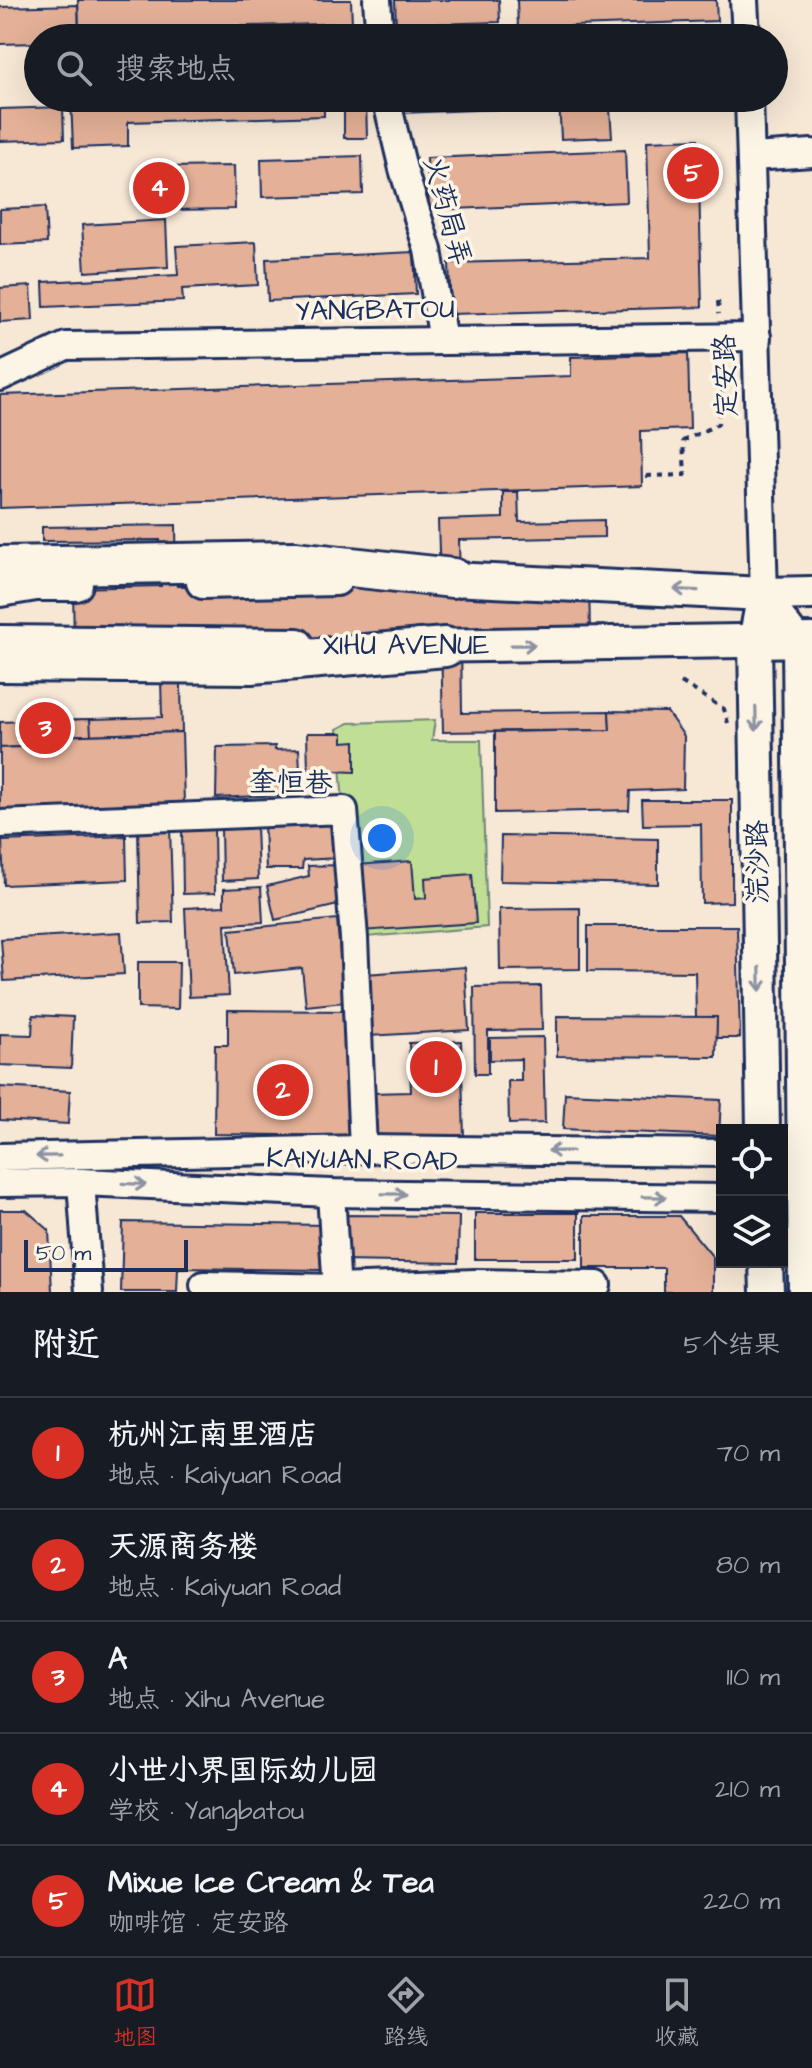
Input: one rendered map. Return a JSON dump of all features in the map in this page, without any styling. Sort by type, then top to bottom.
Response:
[{"type":"highway","points":[[0,566],[295,561],[453,578]]},
{"type":"highway","points":[[0,662],[251,664],[445,647]]},
{"type":"main road","points":[[0,590],[36,584],[453,578],[764,594],[812,593]]},
{"type":"main road","name":"浣沙路","points":[[763,1124],[755,641],[764,594]]},
{"type":"main road","points":[[805,1292],[793,1199],[799,1155],[806,640]]},
{"type":"main road","name":"XIHU AVENUE","points":[[0,642],[445,647],[806,640]]},
{"type":"main road","points":[[766,1268],[767,1292]]},
{"type":"street","points":[[377,0],[379,24]]},
{"type":"street","points":[[744,0],[745,24]]},
{"type":"street","name":"火药局弄","points":[[389,112],[428,250],[443,341]]},
{"type":"street","name":"定安路","points":[[750,112],[764,594]]},
{"type":"street","points":[[752,157],[812,153]]},
{"type":"street","name":"YANGBATOU","points":[[0,377],[66,346],[757,337]]},
{"type":"street","points":[[764,594],[806,640]]},
{"type":"street","name":"奎恒巷","points":[[0,824],[344,810],[354,938],[363,1149]]},
{"type":"street","name":"KAIYUAN ROAD","points":[[0,1157],[363,1149],[716,1153]]},
{"type":"street","points":[[81,1182],[89,1292]]},
{"type":"street","name":"KAIYUAN ROAD","points":[[0,1183],[81,1182],[331,1193],[716,1198]]},
{"type":"street","points":[[331,1193],[337,1290]]},
{"type":"street","points":[[204,1285],[337,1290],[475,1283],[597,1285]]},
{"type":"path","points":[[646,476],[685,475],[683,441],[718,424],[724,377],[718,301]]},
{"type":"path","points":[[681,682],[724,709]]},
{"type":"green space","points":[[435,720],[432,740],[481,740],[487,927],[354,938],[337,729],[349,723]]},
{"type":"building","points":[[78,0],[351,0],[352,23],[79,24]]},
{"type":"building","points":[[395,0],[499,0],[500,22],[396,24]]},
{"type":"building","points":[[517,0],[716,0],[717,21],[518,24]]},
{"type":"building","points":[[78,5],[79,24],[24,24],[24,43],[0,44],[0,7]]},
{"type":"building","points":[[0,109],[63,112],[64,139],[0,141]]},
{"type":"building","points":[[72,112],[324,112],[324,116],[128,122],[128,146],[73,148]]},
{"type":"building","points":[[344,112],[366,112],[367,138],[344,138]]},
{"type":"building","points":[[560,112],[610,112],[612,137],[561,139]]},
{"type":"building","points":[[698,139],[702,307],[451,314],[449,263],[650,258],[647,141]]},
{"type":"building","points":[[625,150],[627,202],[429,210],[427,158]]},
{"type":"building","points":[[362,156],[363,194],[262,197],[261,159]]},
{"type":"building","points":[[234,166],[235,209],[168,210],[167,167]]},
{"type":"building","points":[[45,207],[47,243],[0,245],[0,209]]},
{"type":"building","points":[[166,220],[168,267],[85,272],[82,225]]},
{"type":"building","points":[[256,242],[258,285],[182,289],[183,301],[44,307],[43,282],[178,275],[176,246]]},
{"type":"building","points":[[414,252],[416,294],[268,301],[266,259]]},
{"type":"building","points":[[31,286],[33,320],[0,322],[0,288]]},
{"type":"building","points":[[688,353],[690,429],[641,431],[642,486],[0,508],[0,395],[571,376],[571,357]]},
{"type":"building","points":[[503,492],[518,492],[519,522],[604,520],[604,537],[459,540],[460,582],[589,579],[590,634],[461,637],[462,713],[609,711],[610,730],[443,732],[441,637],[180,642],[182,732],[20,737],[20,721],[162,717],[160,642],[74,644],[73,588],[161,586],[160,540],[42,541],[42,527],[176,525],[177,586],[440,582],[438,520],[503,518]]},
{"type":"building","points":[[609,711],[667,712],[684,736],[683,789],[630,791],[629,810],[495,813],[495,732],[610,730]]},
{"type":"building","points":[[90,719],[91,735],[20,737],[20,747],[0,748],[0,722]]},
{"type":"building","points":[[182,732],[184,804],[0,810],[0,748],[20,747],[20,737]]},
{"type":"building","points":[[307,733],[343,733],[343,742],[355,741],[355,772],[308,770]]},
{"type":"building","points":[[275,746],[275,750],[299,749],[301,794],[216,798],[217,747]]},
{"type":"building","points":[[642,800],[732,800],[732,902],[702,903],[701,824],[643,825]]},
{"type":"building","points":[[333,820],[338,858],[303,860],[302,869],[266,869],[264,825]]},
{"type":"building","points":[[256,826],[258,879],[222,881],[221,828]]},
{"type":"building","points":[[170,827],[173,922],[140,923],[138,828]]},
{"type":"building","points":[[214,829],[215,893],[183,894],[182,830]]},
{"type":"building","points":[[126,836],[127,880],[4,885],[2,841]]},
{"type":"building","points":[[501,836],[658,839],[658,884],[500,881]]},
{"type":"building","points":[[412,861],[415,899],[426,898],[425,878],[472,874],[476,923],[361,931],[356,865]]},
{"type":"building","points":[[340,865],[342,904],[275,920],[267,886],[309,876],[308,866]]},
{"type":"building","points":[[261,887],[263,922],[225,924],[229,995],[189,997],[185,908],[224,906],[224,889]]},
{"type":"building","points":[[580,908],[580,969],[500,970],[499,909]]},
{"type":"building","points":[[337,919],[344,1002],[306,1006],[302,968],[234,975],[230,930]]},
{"type":"building","points":[[588,926],[737,926],[740,1038],[716,1038],[717,1017],[696,1017],[695,972],[588,971]]},
{"type":"building","points":[[121,932],[124,974],[4,981],[1,939]]},
{"type":"building","points":[[138,962],[179,962],[178,1009],[138,1008]]},
{"type":"building","points":[[465,967],[469,1030],[369,1036],[365,974]]},
{"type":"building","points":[[541,986],[542,1030],[488,1031],[488,1074],[475,1074],[474,987]]},
{"type":"building","points":[[228,1010],[353,1011],[351,1136],[214,1134],[215,1045],[228,1045]]},
{"type":"building","points":[[33,1015],[73,1017],[71,1068],[0,1065],[0,1034],[32,1035]]},
{"type":"building","points":[[557,1016],[717,1017],[716,1057],[557,1056]]},
{"type":"building","points":[[543,1037],[545,1123],[509,1124],[508,1081],[521,1081],[521,1059],[490,1060],[490,1038]]},
{"type":"building","points":[[461,1041],[464,1137],[371,1139],[370,1093],[411,1092],[409,1043]]},
{"type":"building","points":[[0,1087],[70,1091],[68,1124],[0,1120]]},
{"type":"building","points":[[565,1093],[721,1100],[716,1136],[563,1129]]},
{"type":"building","points":[[0,1210],[26,1210],[49,1230],[52,1292],[0,1292]]},
{"type":"building","points":[[475,1213],[578,1213],[578,1259],[475,1259]]},
{"type":"building","points":[[341,1215],[459,1216],[458,1263],[341,1261]]},
{"type":"building","points":[[584,1216],[679,1216],[713,1257],[713,1292],[664,1292],[664,1268],[584,1268]]},
{"type":"building","points":[[123,1222],[326,1225],[325,1270],[178,1268],[177,1292],[121,1292]]},
{"type":"place","name":"Mixue Ice Cream & Tea","points":[[693,173]]},
{"type":"place","name":"小世小界国际幼儿园","points":[[159,188]]},
{"type":"place","name":"A","points":[[45,728]]},
{"type":"place","name":"杭州江南里酒店","points":[[436,1067]]},
{"type":"place","name":"天源商务楼","points":[[283,1090]]}]
